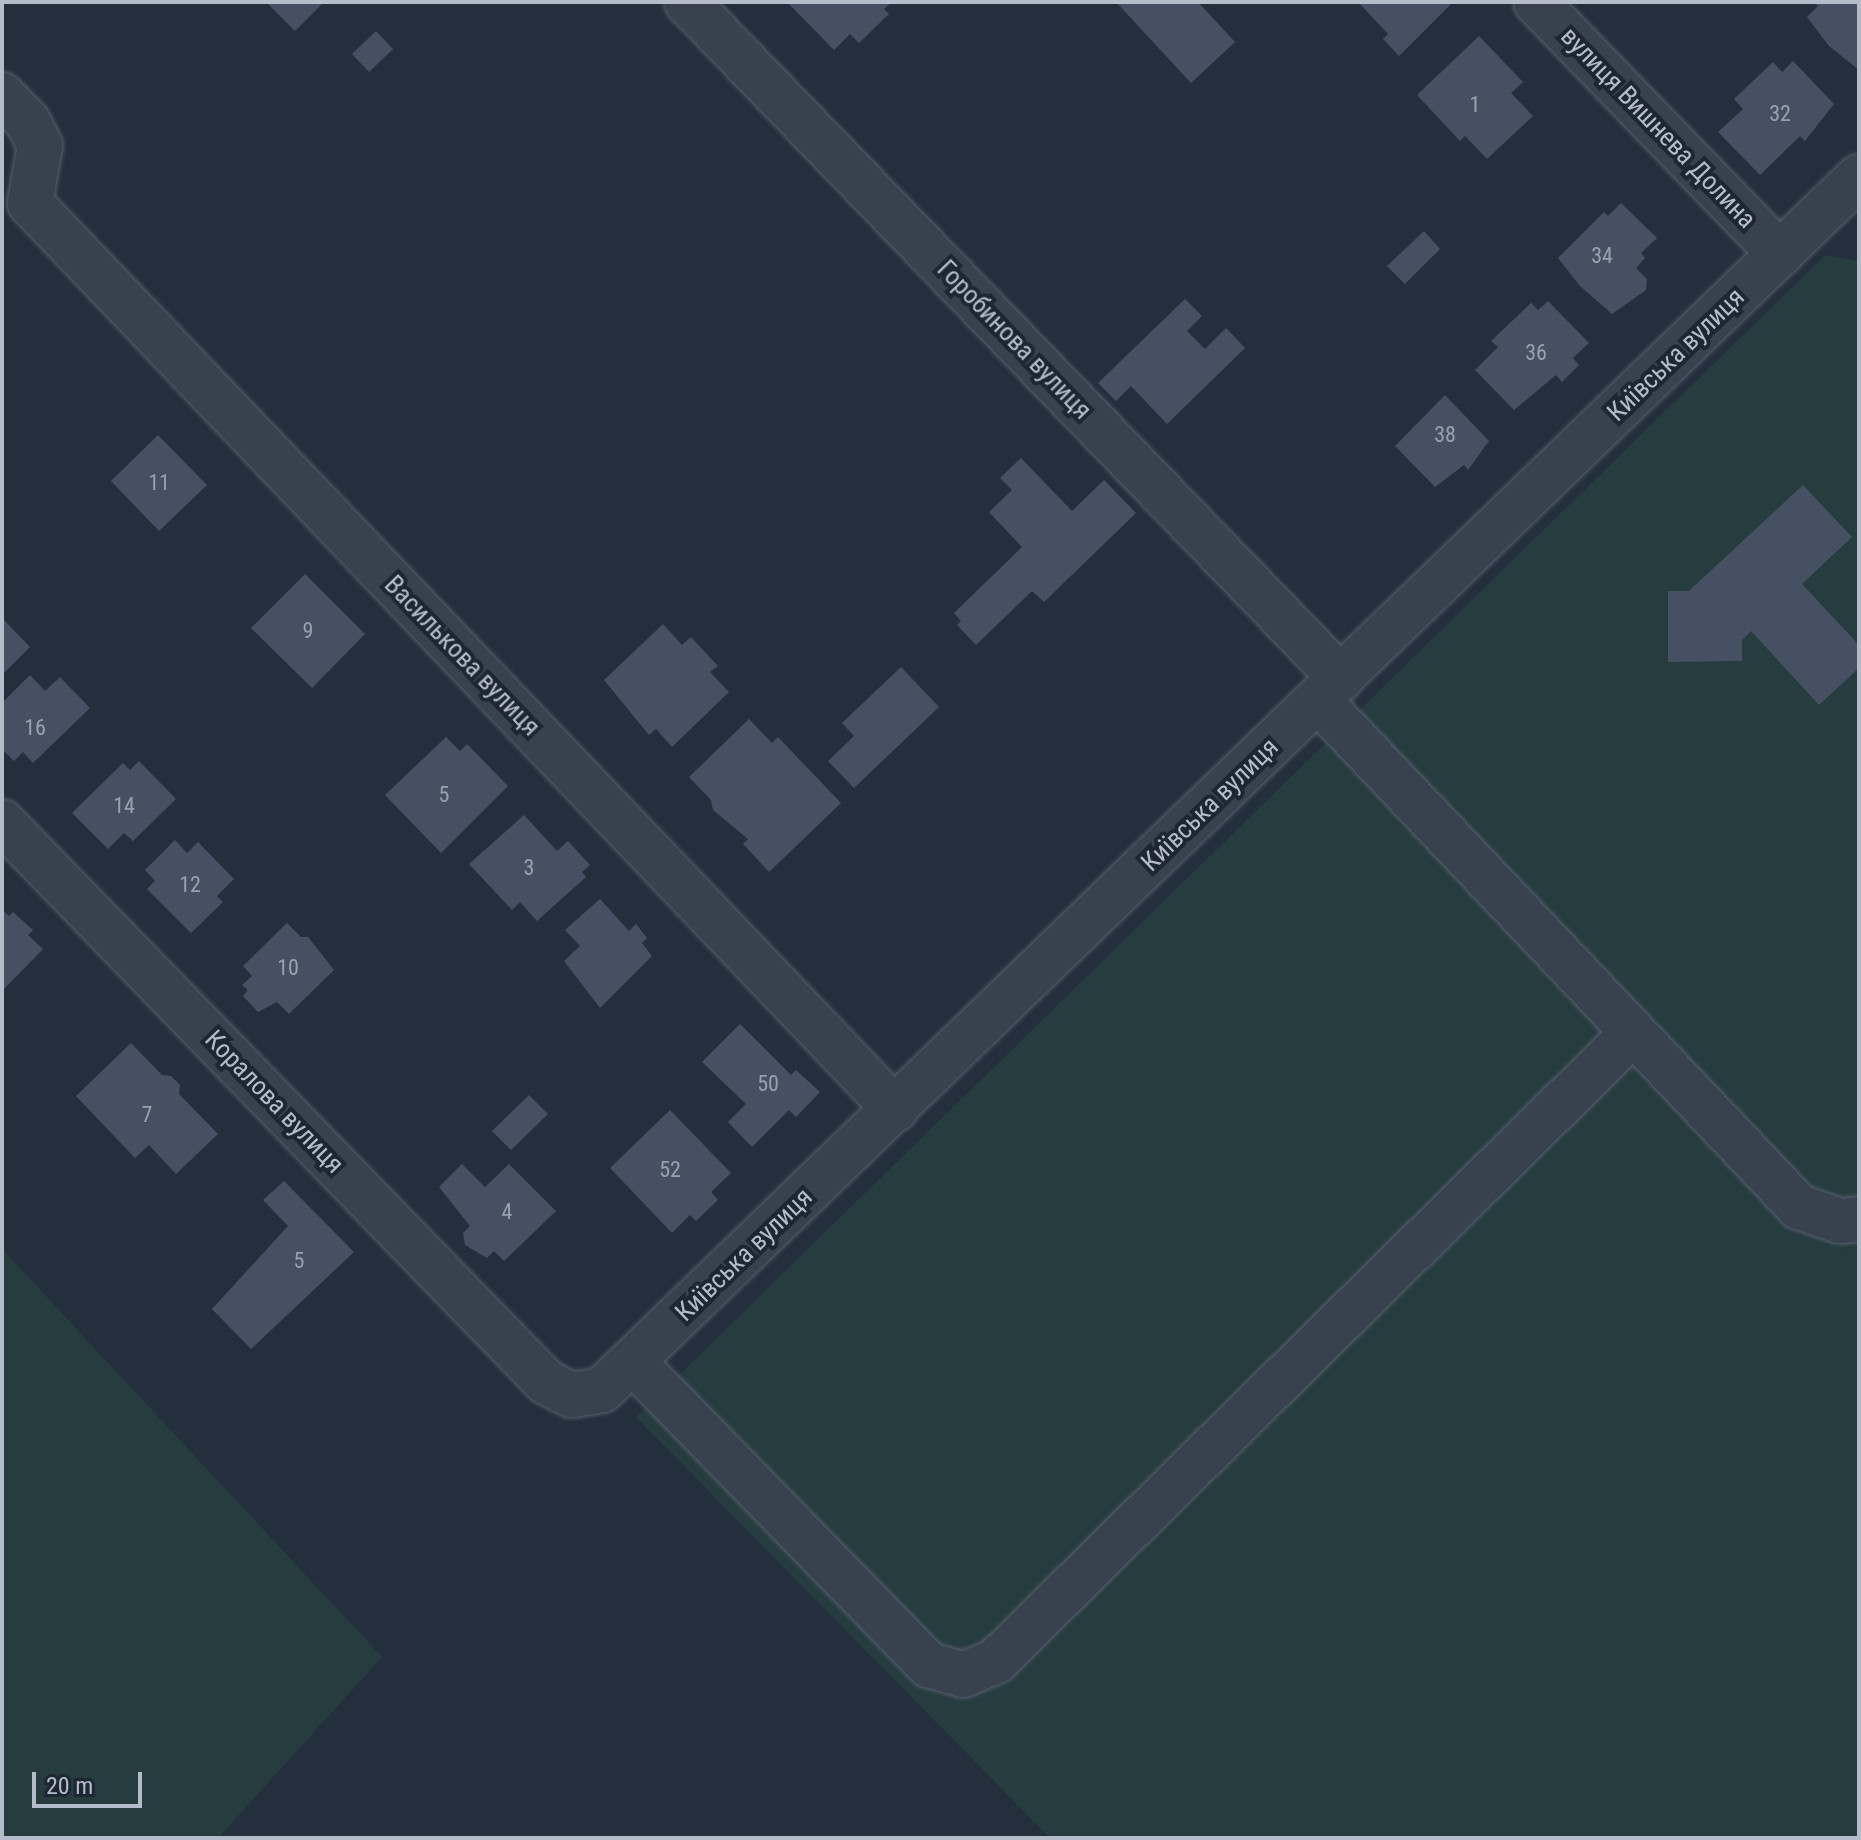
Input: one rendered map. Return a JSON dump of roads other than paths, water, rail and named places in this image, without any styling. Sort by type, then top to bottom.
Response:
[{"type":"street","name":"Горобинова вулиця","points":[[687,2],[1329,689],[1633,1033],[1799,1207],[1840,1221],[1859,1219]]},
{"type":"street","name":"вулиця Вишнева Долина","points":[[1536,2],[1780,254]]},
{"type":"street","name":"Василькова вулиця","points":[[2,95],[28,122],[40,146],[16,205],[895,1109]]},
{"type":"street","name":"Київська вулиця","points":[[546,1382],[572,1395],[602,1390],[633,1362],[1859,177]]},
{"type":"street","name":"Коралова вулиця","points":[[2,822],[546,1382]]},
{"type":"street","points":[[633,1362],[929,1665],[963,1675],[996,1661],[1633,1033]]}]
